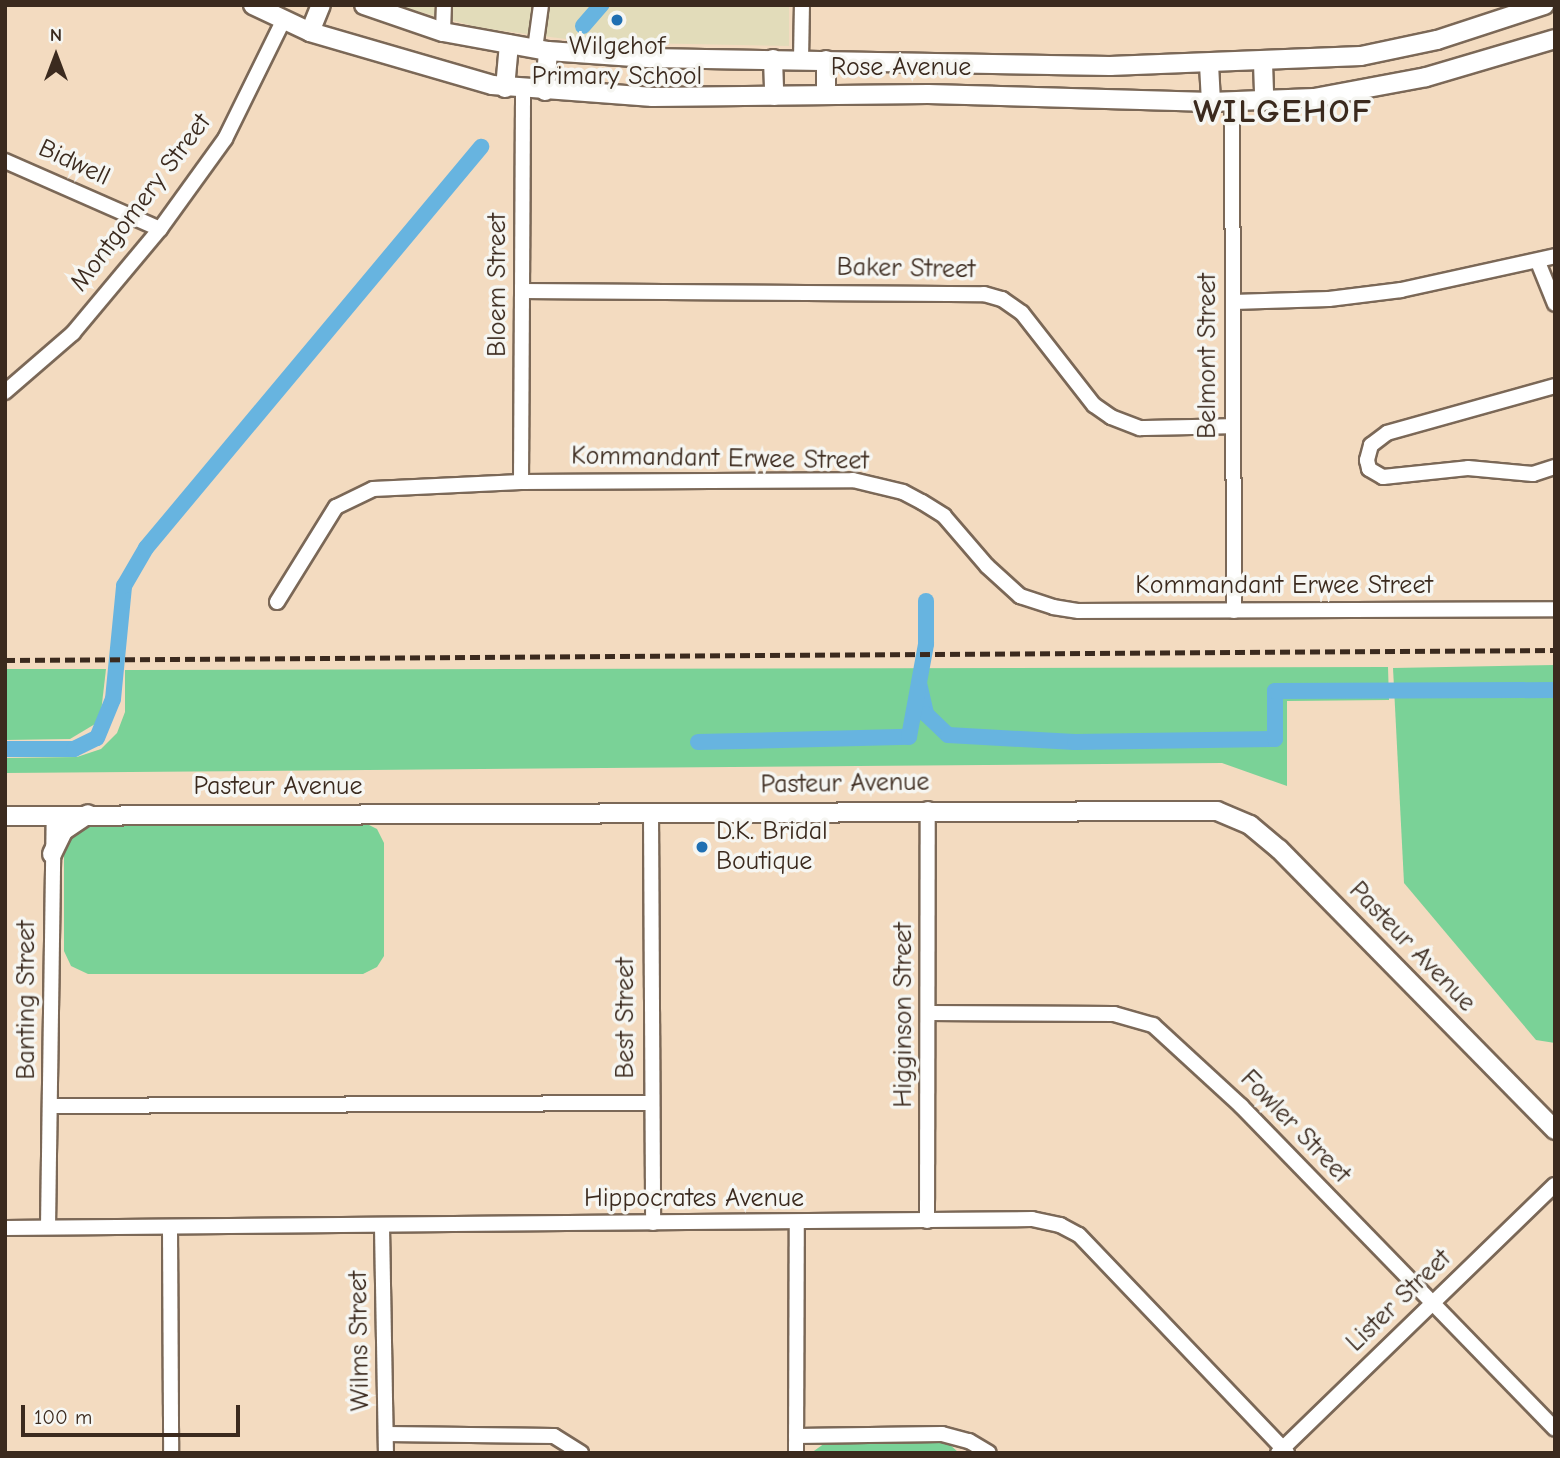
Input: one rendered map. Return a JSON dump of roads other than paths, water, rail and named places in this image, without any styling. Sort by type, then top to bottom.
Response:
[{"type":"street","points":[[310,32],[321,5]]},
{"type":"street","name":"Rose Avenue","points":[[363,5],[443,32],[542,50],[648,58],[1209,64],[1361,56],[1437,40],[1544,5]]},
{"type":"street","points":[[443,32],[444,5]]},
{"type":"street","points":[[541,5],[545,91]]},
{"type":"street","points":[[801,60],[802,5]]},
{"type":"street","name":"Rose Avenue","points":[[270,11],[310,32],[514,88],[653,97],[826,94],[1210,102],[1314,98],[1426,77],[1555,39]]},
{"type":"street","name":"Montgomery Street","points":[[5,392],[73,333],[160,229],[225,139],[270,11]]},
{"type":"street","points":[[509,44],[514,88]]},
{"type":"street","points":[[773,59],[774,96]]},
{"type":"street","points":[[825,60],[826,94]]},
{"type":"street","points":[[1263,63],[1264,101]]},
{"type":"street","points":[[1209,64],[1210,102]]},
{"type":"street","name":"Bloem Street","points":[[514,88],[522,291],[521,482]]},
{"type":"street","name":"Belmont Street","points":[[1232,102],[1234,611]]},
{"type":"street","name":"Bidwell","points":[[5,161],[160,229]]},
{"type":"street","points":[[1233,302],[1367,295],[1538,262],[1555,256]]},
{"type":"street","points":[[1538,262],[1555,304]]},
{"type":"street","name":"Baker Street","points":[[522,291],[984,294],[1002,299],[1022,313],[1094,405],[1111,417],[1140,428],[1233,426]]},
{"type":"street","points":[[1555,386],[1387,433],[1371,445],[1367,460],[1368,469],[1383,477],[1468,468],[1533,474],[1555,467]]},
{"type":"street","name":"Kommandant Erwee Street","points":[[277,602],[324,523],[336,507],[356,494],[393,487],[521,482],[853,480],[879,484],[903,492],[944,516],[987,566],[1034,603],[1079,611],[1555,609]]},
{"type":"street","name":"Pasteur Avenue","points":[[5,816],[1199,808],[1237,817],[1279,849],[1555,1130]]},
{"type":"street","name":"Higginson Street","points":[[927,1221],[928,809]]},
{"type":"street","name":"Best Street","points":[[651,813],[653,1223]]},
{"type":"street","name":"Banting Street","points":[[48,1227],[54,814]]},
{"type":"street","points":[[52,854],[63,831],[88,814]]},
{"type":"street","name":"Fowler Street","points":[[929,1013],[1114,1014],[1153,1025],[1193,1058],[1555,1429]]},
{"type":"street","points":[[51,1106],[651,1102]]},
{"type":"street","name":"Lister Street","points":[[1283,1451],[1555,1185]]},
{"type":"street","name":"Hippocrates Avenue","points":[[5,1227],[170,1229],[1032,1219],[1060,1225],[1079,1235],[1283,1451]]},
{"type":"street","points":[[796,1453],[797,1223]]},
{"type":"street","name":"Wilms Street","points":[[382,1227],[386,1453]]},
{"type":"street","points":[[170,1229],[172,1453]]},
{"type":"street","points":[[386,1434],[554,1436],[581,1453]]},
{"type":"street","points":[[796,1436],[942,1434],[969,1441],[989,1453]]},
{"type":"waterway","points":[[583,26],[601,5]]},
{"type":"waterway","points":[[5,749],[74,749],[97,738],[113,699],[124,586],[146,548],[481,147]]},
{"type":"waterway","points":[[698,742],[909,737],[926,644],[926,601]]},
{"type":"waterway","points":[[919,683],[926,714],[948,735],[1075,742],[1275,739],[1275,691],[1555,690]]},
{"type":"railway","points":[[5,660],[1555,650]]},
{"type":"place","name":"Wilgehof Primary School","points":[[617,20]]},
{"type":"place","name":"D.K. Bridal Boutique","points":[[702,847]]},
{"type":"district","name":"WILGEHOF","points":[[1283,112]]}]
